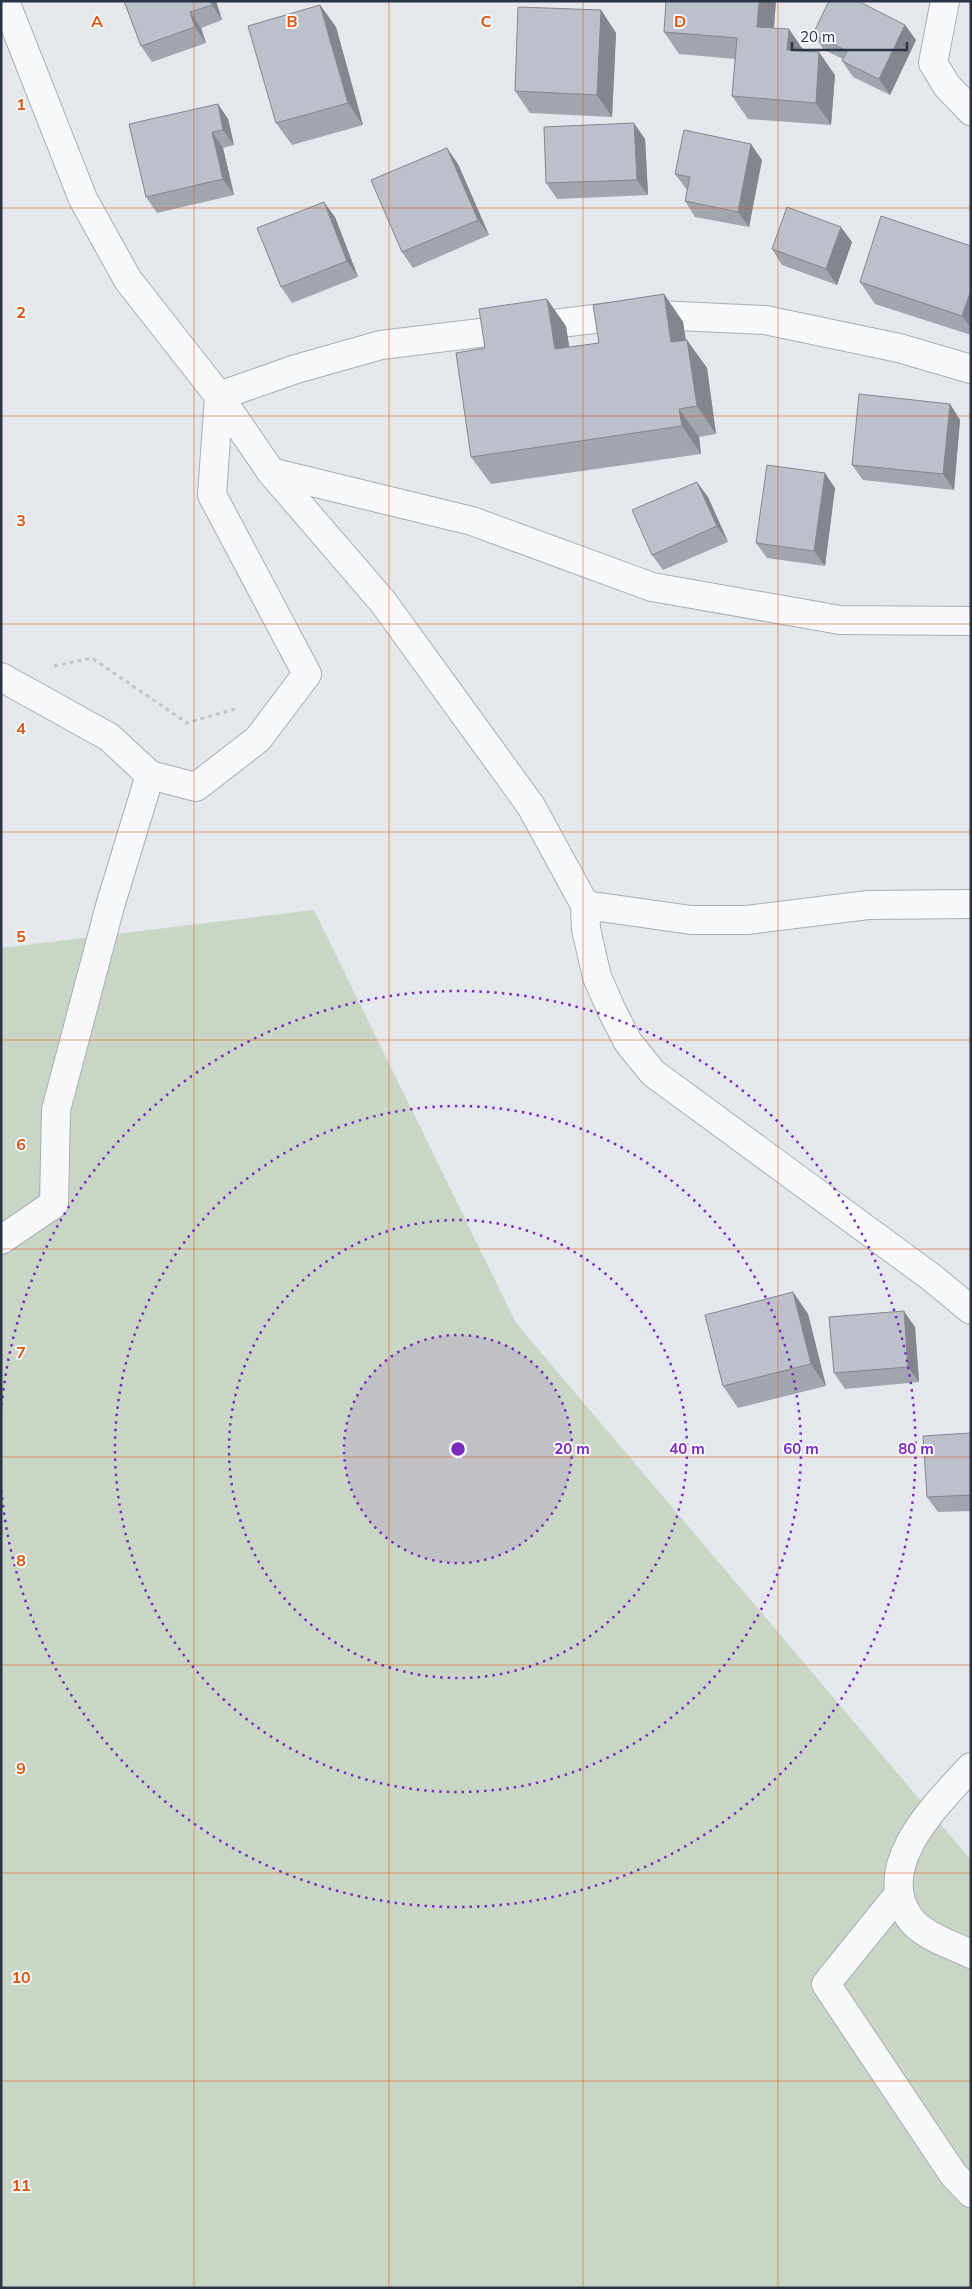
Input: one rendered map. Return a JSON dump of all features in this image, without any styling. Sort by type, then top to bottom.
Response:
[{"type":"street","points":[[5,1],[88,207],[128,280],[219,396],[271,472],[382,602],[525,798],[584,905],[586,929],[597,977],[628,1042],[653,1073],[931,1277],[971,1310]]},
{"type":"street","points":[[945,1],[934,63],[946,86],[971,111]]},
{"type":"street","points":[[219,396],[296,369],[381,346],[635,314],[765,320],[899,348],[971,369]]},
{"type":"street","points":[[2,677],[109,737],[150,775],[196,787],[258,739],[307,674],[212,495],[219,396]]},
{"type":"street","points":[[271,472],[472,521],[652,587],[840,620],[971,621]]},
{"type":"street","points":[[1,1240],[54,1204],[56,1110],[110,906],[150,775]]},
{"type":"street","points":[[584,905],[691,920],[747,920],[868,905],[971,904]]},
{"type":"street","points":[[971,1767],[923,1820],[900,1868],[898,1895],[910,1918],[929,1934],[971,1954]]},
{"type":"street","points":[[898,1895],[826,1984],[953,2174],[971,2193]]},
{"type":"path","points":[[2,677],[92,658],[187,722],[237,709],[242,702]]},
{"type":"green space","points":[[314,910],[516,1323],[971,1860],[971,2288],[1,2288],[1,948]]},
{"type":"building","points":[[124,1],[210,1],[212,5],[190,12],[195,27],[141,46]]},
{"type":"building","points":[[666,1],[759,1],[757,27],[789,29],[787,50],[819,52],[816,103],[732,96],[737,38],[664,32]]},
{"type":"building","points":[[829,1],[858,1],[905,25],[879,79],[842,61],[847,51],[813,34]]},
{"type":"building","points":[[320,5],[348,103],[276,123],[248,26]]},
{"type":"building","points":[[518,7],[601,10],[597,95],[515,91]]},
{"type":"building","points":[[218,104],[223,130],[212,132],[223,179],[146,197],[129,124]]},
{"type":"building","points":[[634,123],[637,180],[546,183],[544,127]]},
{"type":"building","points":[[684,130],[751,144],[738,212],[685,201],[690,177],[675,174]]},
{"type":"building","points":[[447,148],[478,220],[402,252],[371,180]]},
{"type":"building","points":[[324,202],[347,261],[281,287],[257,228]]},
{"type":"building","points":[[787,207],[841,227],[826,269],[772,249]]},
{"type":"building","points":[[881,216],[971,246],[971,290],[962,316],[860,282]]},
{"type":"building","points":[[664,294],[671,342],[687,340],[697,406],[679,409],[682,426],[471,457],[456,353],[485,348],[479,309],[547,299],[555,349],[599,343],[593,305]]},
{"type":"building","points":[[859,394],[950,404],[943,474],[852,465]]},
{"type":"building","points":[[767,465],[825,473],[814,551],[756,543]]},
{"type":"building","points":[[697,482],[717,526],[652,555],[632,510]]},
{"type":"building","points":[[793,1292],[811,1364],[723,1386],[705,1315]]},
{"type":"building","points":[[904,1311],[908,1367],[834,1373],[829,1317]]},
{"type":"building","points":[[971,1433],[971,1495],[927,1497],[923,1436]]}]
